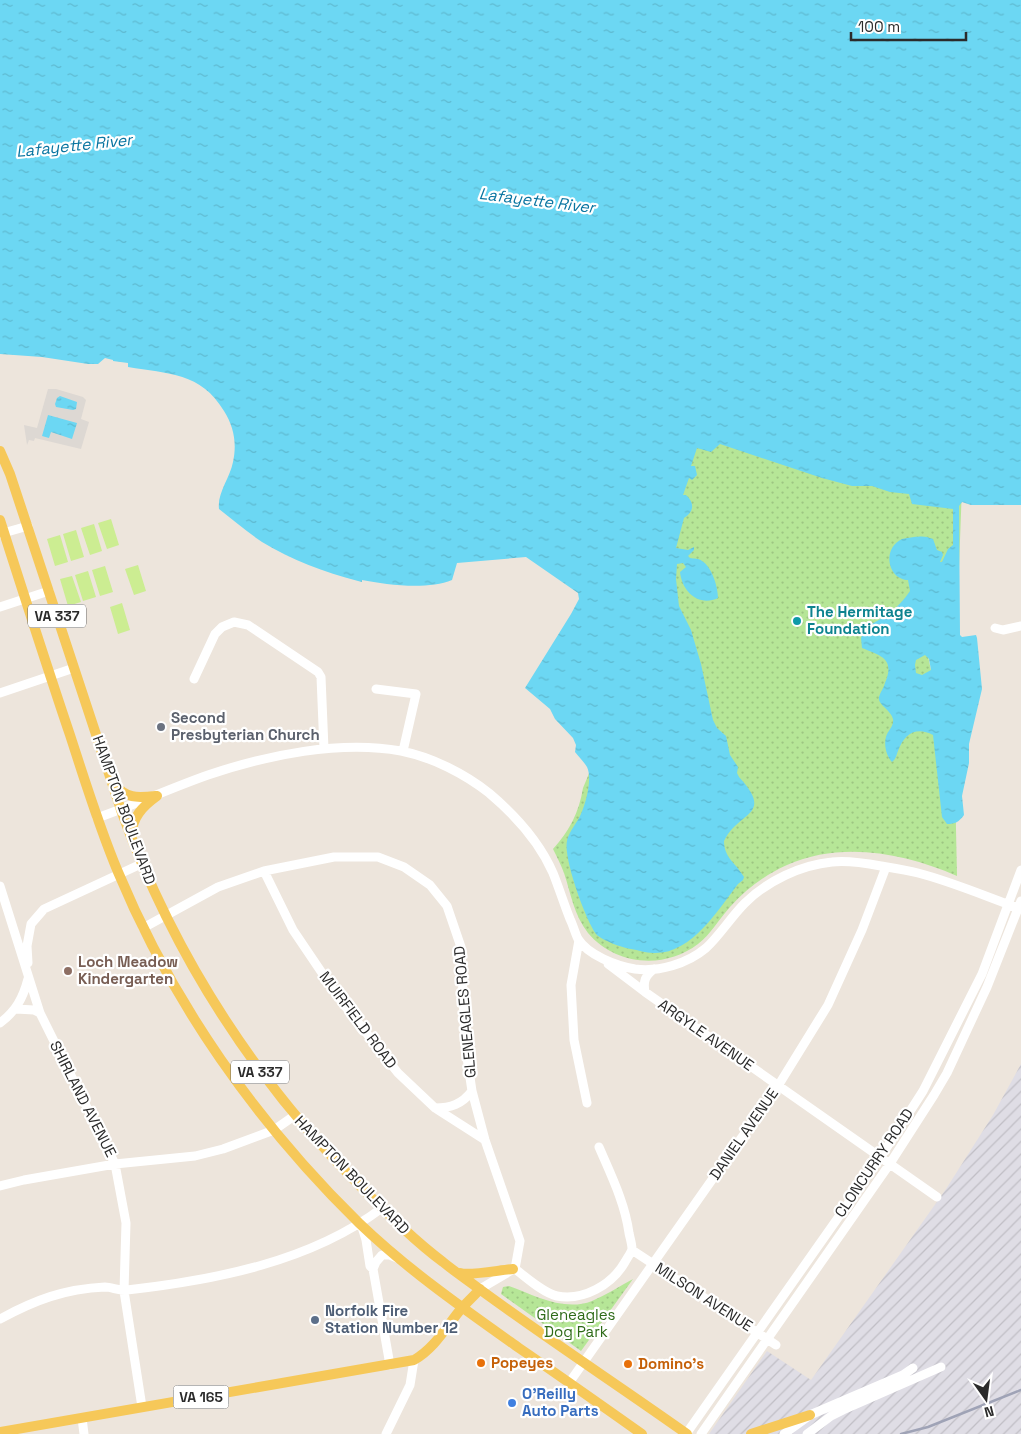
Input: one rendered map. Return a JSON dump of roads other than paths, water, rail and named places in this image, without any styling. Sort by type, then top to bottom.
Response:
[{"type":"main road","name":"HAMPTON BOULEVARD","points":[[0,451],[28,526],[132,842],[165,915],[196,973],[237,1039],[294,1116],[330,1156],[414,1239],[492,1299],[686,1434]]},
{"type":"main road","name":"HAMPTON BOULEVARD","points":[[0,520],[2,534],[25,598],[96,818],[118,874],[143,928],[180,996],[232,1075],[274,1130],[308,1170],[361,1224],[400,1260],[462,1308],[642,1434]]},
{"type":"main road","points":[[112,782],[126,795],[135,797],[157,796]]},
{"type":"main road","points":[[132,842],[134,819],[148,802],[157,796]]},
{"type":"main road","points":[[456,1272],[467,1275],[514,1269]]},
{"type":"main road","name":"VA 165","points":[[0,1432],[414,1360],[433,1346],[462,1308],[480,1290]]},
{"type":"main road","points":[[606,1409],[619,1425],[632,1434]]},
{"type":"main road","points":[[751,1434],[810,1415]]},
{"type":"street","points":[[2,534],[28,526]]},
{"type":"street","points":[[0,606],[49,591]]},
{"type":"street","points":[[194,679],[215,634],[229,623],[242,622],[248,625],[318,672],[321,677],[324,749]]},
{"type":"street","points":[[994,628],[1003,630],[1021,626]]},
{"type":"street","points":[[0,693],[74,668]]},
{"type":"street","points":[[376,689],[416,694],[403,751]]},
{"type":"street","points":[[96,818],[157,796],[206,775],[243,764],[324,749],[370,747],[403,751],[466,777],[508,810],[525,828],[548,862],[579,940],[571,985],[574,1040],[587,1103]]},
{"type":"street","name":"GLENEAGLES ROAD","points":[[143,928],[218,887],[264,872],[334,857],[378,857],[404,867],[430,885],[447,906],[461,947],[465,1044],[472,1091],[484,1140],[520,1241],[514,1269]]},
{"type":"street","points":[[600,958],[636,969],[654,969],[681,963],[695,956],[706,947],[746,902],[760,890],[803,868],[833,862],[852,862],[919,873],[1009,905],[1020,906]]},
{"type":"street","points":[[0,1023],[16,1009],[20,1002],[28,978],[28,934],[31,924],[38,914],[44,909],[141,864]]},
{"type":"street","name":"DANIEL AVENUE","points":[[569,1383],[778,1086],[828,1005],[862,930],[886,867]]},
{"type":"street","name":"CLONCURRY ROAD","points":[[686,1434],[880,1158],[923,1092],[982,974],[1021,870]]},
{"type":"street","name":"MUIRFIELD ROAD","points":[[264,872],[293,930],[341,1001],[398,1073],[434,1108],[484,1140]]},
{"type":"street","name":"SHIRLAND AVENUE","points":[[0,886],[40,1013],[116,1164],[126,1223],[124,1291],[142,1407]]},
{"type":"street","name":"CLONCURRY ROAD","points":[[701,1434],[890,1164],[947,1073],[987,988],[1020,906]]},
{"type":"street","name":"ARGYLE AVENUE","points":[[579,940],[645,992],[937,1197]]},
{"type":"street","points":[[645,992],[643,984],[646,975],[654,969]]},
{"type":"street","points":[[16,1009],[34,1010],[40,1013]]},
{"type":"street","points":[[434,1108],[444,1108],[460,1103],[472,1091]]},
{"type":"street","points":[[0,1186],[116,1164],[194,1156],[223,1149],[274,1130],[294,1116]]},
{"type":"street","points":[[480,1290],[514,1269],[546,1292],[556,1296],[574,1296],[605,1284],[619,1272],[632,1250],[625,1211],[599,1147]]},
{"type":"street","points":[[0,1319],[26,1304],[72,1290],[108,1287],[124,1291],[212,1277],[268,1263],[314,1247],[361,1224],[382,1208]]},
{"type":"street","points":[[361,1224],[366,1240],[370,1266],[373,1269],[390,1365]]},
{"type":"street","name":"MILSON AVENUE","points":[[632,1250],[776,1345]]},
{"type":"street","points":[[373,1269],[376,1262],[382,1256],[390,1255],[400,1260]]},
{"type":"street","points":[[386,1434],[410,1385],[414,1360]]},
{"type":"street","points":[[807,1434],[831,1416],[941,1367]]},
{"type":"street","points":[[784,1434],[810,1415],[903,1375],[913,1368]]},
{"type":"street","points":[[82,1418],[84,1434]]},
{"type":"water","name":"Lafayette River","points":[[0,0],[1021,0],[1021,505],[971,505],[962,502],[959,506],[960,635],[962,637],[976,635],[982,689],[969,744],[969,763],[962,796],[964,815],[957,822],[950,824],[947,824],[942,817],[933,735],[921,731],[911,733],[904,740],[892,762],[888,756],[885,741],[893,719],[879,700],[888,675],[887,663],[881,656],[862,648],[861,638],[866,627],[891,612],[910,591],[908,580],[895,574],[892,569],[890,556],[896,543],[902,539],[919,536],[933,539],[937,550],[942,552],[943,555],[940,562],[942,562],[948,549],[953,545],[953,509],[912,504],[909,494],[890,492],[872,486],[852,486],[720,444],[711,452],[697,448],[691,466],[695,466],[697,475],[692,480],[689,478],[683,495],[689,498],[692,507],[690,513],[684,518],[676,548],[688,550],[694,547],[694,550],[688,556],[701,560],[709,568],[716,583],[718,598],[704,601],[693,596],[684,586],[681,579],[680,572],[686,567],[683,563],[677,564],[676,579],[679,606],[691,630],[701,664],[713,720],[717,728],[726,736],[730,755],[738,767],[737,773],[754,799],[754,806],[730,831],[724,841],[726,852],[741,872],[744,877],[743,880],[702,929],[679,947],[667,952],[650,953],[618,945],[596,934],[592,927],[576,889],[568,861],[567,849],[569,835],[579,818],[586,800],[589,772],[586,765],[575,752],[576,745],[573,738],[555,719],[550,709],[525,688],[571,614],[579,599],[578,593],[526,557],[457,563],[452,580],[420,586],[383,584],[362,580],[362,582],[308,565],[262,542],[219,509],[220,497],[233,462],[235,442],[232,429],[224,411],[215,398],[205,389],[182,377],[128,367],[128,363],[105,358],[98,364],[88,364],[42,357],[0,354]],"holes":[[[925,655],[929,659],[931,670],[922,675],[916,673],[916,660]]]},
{"type":"water","points":[[60,396],[77,402],[76,409],[56,407],[57,398]]},
{"type":"water","points":[[48,415],[77,423],[72,439],[51,432],[49,438],[42,436]]},
{"type":"railway","points":[[901,1434],[928,1427],[1021,1390]]},
{"type":"place","name":"The Hermitage Foundation","points":[[797,621]]},
{"type":"place","name":"Second Presbyterian Church","points":[[161,727]]},
{"type":"place","name":"Loch Meadow Kindergarten","points":[[68,971]]},
{"type":"place","name":"Norfolk Fire Station Number 12","points":[[315,1320]]},
{"type":"place","name":"Popeyes","points":[[481,1363]]},
{"type":"place","name":"Domino's","points":[[628,1364]]},
{"type":"place","name":"O'Reilly Auto Parts","points":[[512,1403]]},
{"type":"park label","name":"Gleneagles Dog Park","points":[[576,1324]]}]
